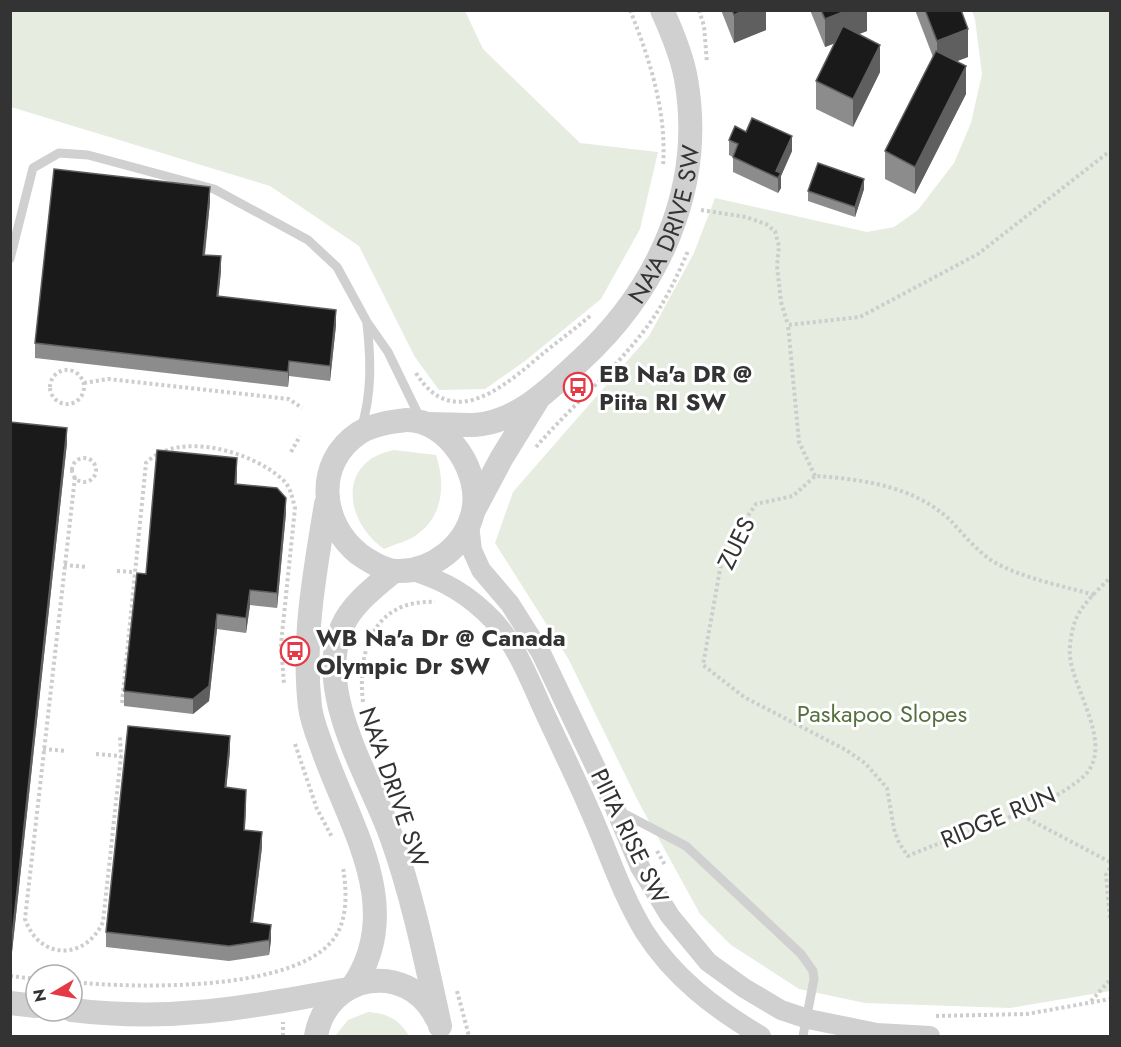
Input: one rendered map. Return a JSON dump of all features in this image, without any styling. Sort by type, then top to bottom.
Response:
[{"type":"street","name":"NA'A DRIVE SW","points":[[425,422],[476,424],[506,417],[538,399],[604,339],[637,299],[655,268],[672,228],[686,172],[689,109],[686,78],[662,10]]},
{"type":"street","name":"NA'A DRIVE SW","points":[[472,517],[538,399]]},
{"type":"street","points":[[392,422],[425,422],[450,441],[466,465],[474,495],[472,517],[458,544],[438,561],[403,571],[379,566],[353,549],[337,528],[326,504],[333,465],[340,453],[359,433],[392,422]]},
{"type":"street","name":"NA'A DRIVE SW","points":[[316,1036],[327,1009],[348,988],[371,954],[377,921],[376,906],[362,847],[332,778],[310,709],[306,649],[326,504]]},
{"type":"street","name":"PIITA RISE SW","points":[[472,517],[472,550],[481,570],[510,603],[541,653],[615,808],[640,867],[670,916],[708,962],[806,1028],[930,1036]]},
{"type":"street","name":"NA'A DRIVE SW","points":[[403,571],[360,601],[342,628],[335,661],[339,701],[345,728],[391,835],[421,941],[441,1031]]},
{"type":"street","name":"PIITA RISE SW","points":[[403,571],[438,579],[461,591],[495,621],[524,667],[590,811],[620,886],[645,932],[677,975],[721,1013],[761,1036]]},
{"type":"street","points":[[84,1011],[136,1017],[179,1016],[231,1010],[381,981],[408,988],[428,1004],[441,1031]]},
{"type":"lane","points":[[10,260],[33,168],[59,153],[88,155],[214,189],[308,240],[337,267],[367,322],[388,352],[405,392],[425,422]]},
{"type":"lane","points":[[359,433],[368,405],[371,360],[367,322]]},
{"type":"lane","points":[[615,808],[647,828],[686,846],[801,954],[813,971],[814,980],[806,1028]]},
{"type":"path","name":"NA'A DRIVE SW","points":[[630,10],[649,61],[661,113],[664,140],[661,174]]},
{"type":"path","points":[[788,325],[861,317],[978,254],[1110,152]]},
{"type":"path","points":[[701,210],[746,217],[766,224],[775,231],[779,246],[777,266],[781,302],[788,325],[799,442],[814,476],[865,481],[895,489],[950,520],[962,535],[994,562],[1021,574],[1094,595]]},
{"type":"path","name":"NA'A DRIVE SW","points":[[415,369],[426,389],[439,398],[480,398],[500,389],[593,314]]},
{"type":"path","points":[[66,371],[74,372],[84,383],[82,395],[73,403],[58,401],[50,388],[52,380],[66,371]]},
{"type":"path","points":[[84,383],[108,379],[289,399],[302,408]]},
{"type":"path","points":[[291,452],[300,436]]},
{"type":"path","points":[[122,703],[146,463],[156,453],[180,446],[228,450],[245,456],[282,478],[290,490],[295,508],[293,519]]},
{"type":"path","points":[[75,477],[82,482],[92,479],[96,474],[95,464],[87,457],[76,460],[71,471],[75,477],[25,919],[35,938],[43,945],[64,951],[74,950],[92,939],[103,922],[121,756],[120,737]]},
{"type":"path","name":"ZUES","points":[[814,476],[793,496],[756,504],[731,541],[721,564],[703,664],[744,697],[846,750],[865,763],[887,788],[894,830],[908,856]]},
{"type":"path","points":[[64,565],[88,567]]},
{"type":"path","points":[[117,571],[134,572]]},
{"type":"path","name":"RIDGE RUN","points":[[908,856],[1017,813],[1084,777],[1093,763],[1096,752],[1091,721],[1070,656],[1073,627],[1083,606],[1110,578]]},
{"type":"path","name":"NA'A DRIVE SW","points":[[366,710],[361,670],[368,640],[378,624],[405,603],[422,601],[444,604]]},
{"type":"path","points":[[43,749],[66,751]]},
{"type":"path","points":[[96,754],[121,756]]},
{"type":"path","points":[[1017,813],[1110,862]]},
{"type":"path","name":"PIITA RISE SW","points":[[647,828],[669,874]]},
{"type":"path","points":[[1110,868],[1106,875],[1106,883],[1110,919]]},
{"type":"path","points":[[84,982],[163,985],[275,974],[305,962],[317,953]]},
{"type":"path","points":[[1091,1002],[1110,980]]},
{"type":"path","points":[[454,982],[469,1036]]},
{"type":"path","points":[[929,1016],[1027,1014],[1110,999]]},
{"type":"path","points":[[283,1019],[283,1036]]},
{"type":"green space","points":[[10,11],[465,11],[483,49],[580,143],[658,152],[640,229],[601,299],[525,361],[485,389],[439,390],[415,357],[359,246],[270,186],[11,107]]},
{"type":"green space","name":"Paskapoo Slopes","points":[[972,11],[1110,11],[1110,991],[1010,1008],[865,1003],[799,989],[731,945],[700,914],[638,801],[569,660],[495,543],[513,492],[649,336],[694,253],[715,198],[867,232],[894,227],[918,210],[954,163],[971,123],[982,74]]},
{"type":"green space","points":[[394,450],[436,455],[441,476],[440,497],[433,517],[419,533],[384,549],[361,523],[355,508],[353,493],[355,479],[363,466],[376,456]]},
{"type":"green space","points":[[368,1012],[392,1018],[409,1036],[335,1036],[348,1020]]},
{"type":"building","points":[[732,10],[744,10],[734,15]]},
{"type":"building","points":[[821,10],[848,10],[825,19]]},
{"type":"building","points":[[925,10],[961,10],[968,29],[937,41]]},
{"type":"building","points":[[843,26],[880,45],[853,99],[816,81]]},
{"type":"building","points":[[936,51],[966,66],[915,167],[885,151]]},
{"type":"building","points":[[752,118],[792,136],[776,171],[781,173],[778,178],[733,157],[738,144],[729,140],[735,126],[746,132]]},
{"type":"building","points":[[818,163],[864,179],[855,207],[808,191]]},
{"type":"building","points":[[54,169],[210,187],[203,255],[221,256],[217,296],[336,310],[330,366],[289,361],[288,372],[35,343]]},
{"type":"building","points":[[10,422],[67,428],[12,937],[10,937]]},
{"type":"building","points":[[157,450],[237,458],[235,484],[277,488],[286,498],[277,593],[250,590],[246,618],[217,614],[209,686],[193,699],[124,691],[137,573],[146,574]]},
{"type":"building","points":[[128,726],[230,736],[225,787],[246,790],[244,830],[262,832],[251,922],[271,925],[269,940],[229,946],[106,932]]},
{"type":"place","name":"EB Na'a DR @ Piita RI SW","points":[[578,387]]},
{"type":"place","name":"WB Na'a Dr @ Canada Olympic Dr SW","points":[[295,651]]}]
